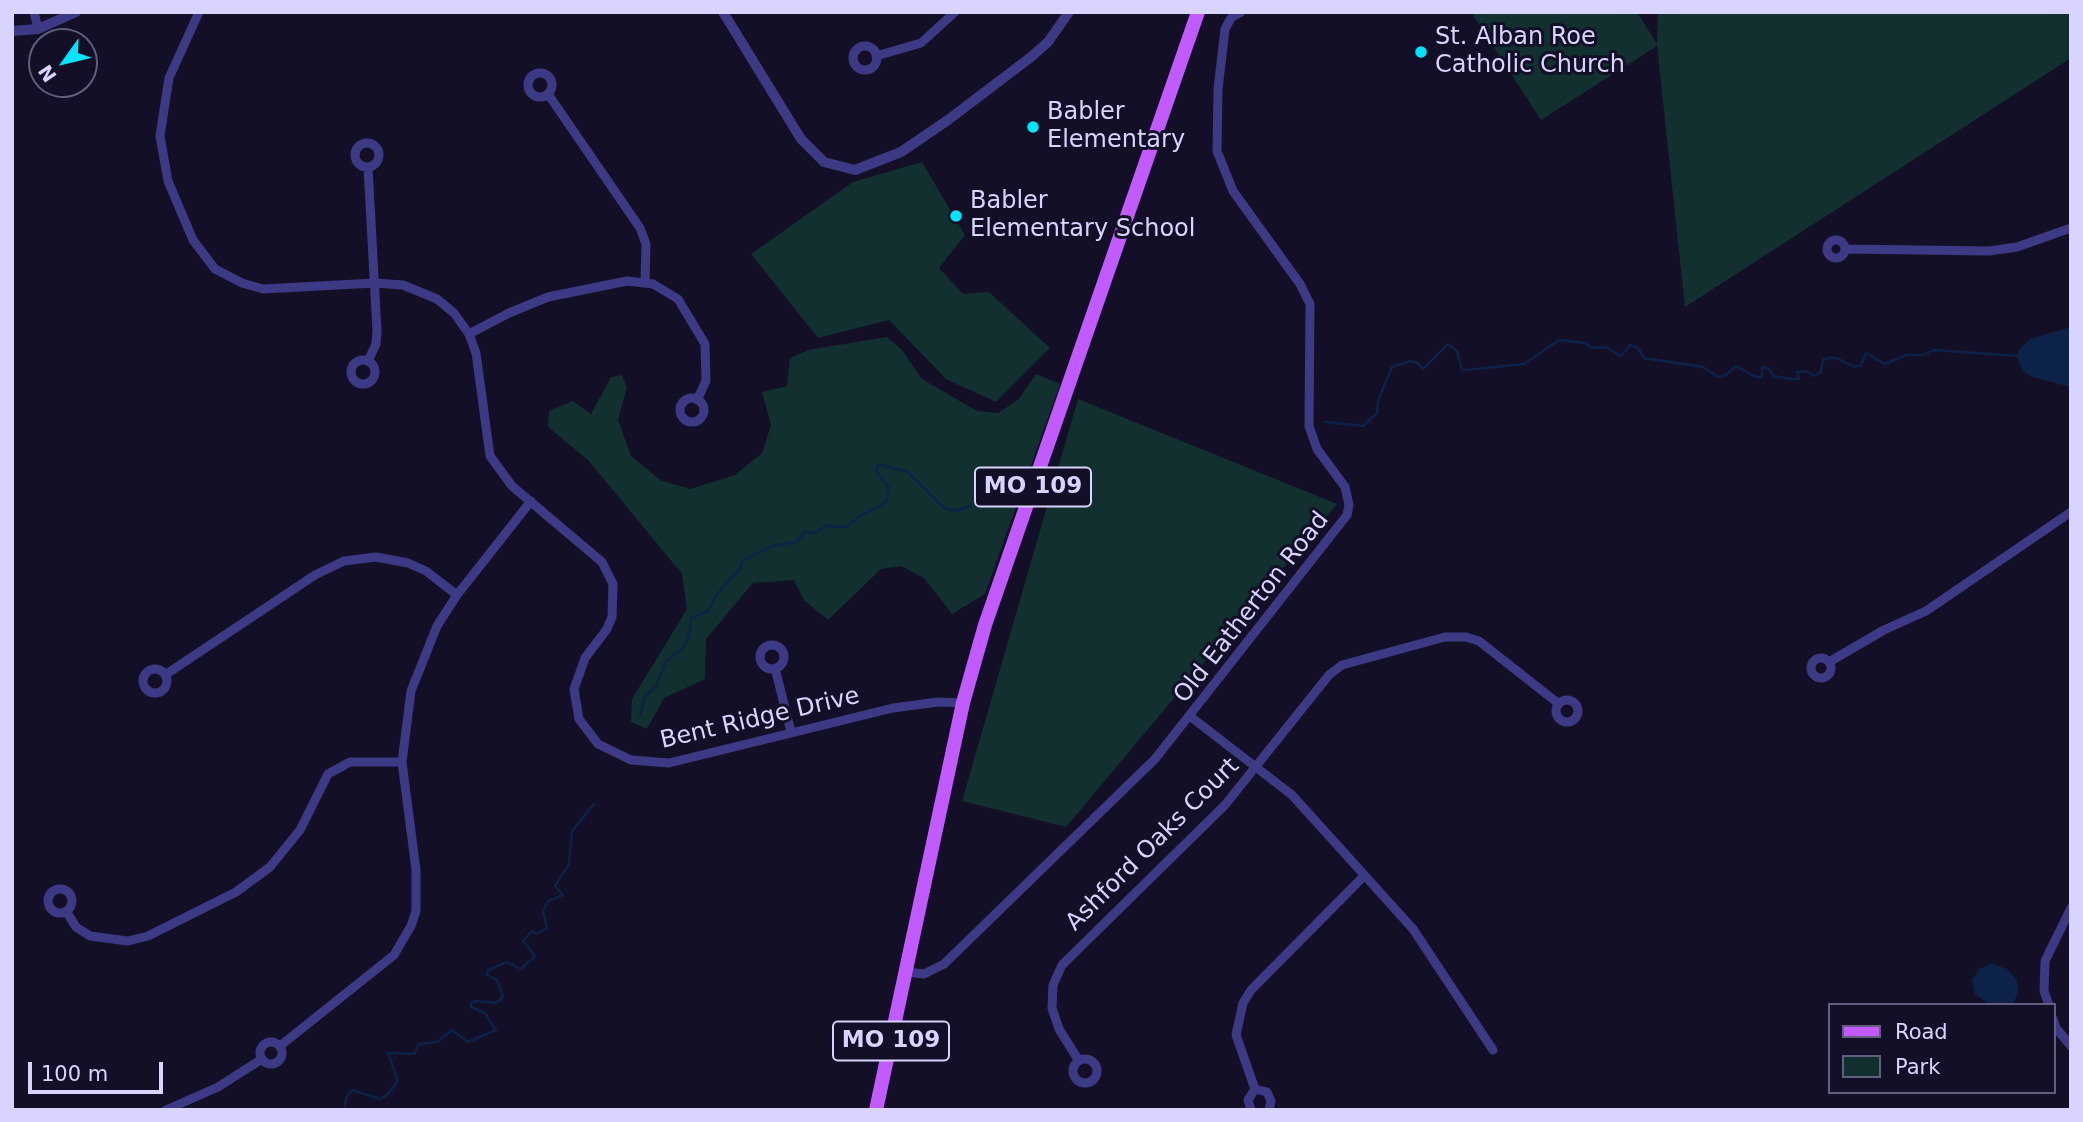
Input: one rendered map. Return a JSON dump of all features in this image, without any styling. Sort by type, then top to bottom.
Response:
[{"type":"main road","name":"MO 109","points":[[876,1110],[963,703],[998,589],[1198,12]]},
{"type":"street","points":[[40,28],[76,12]]},
{"type":"street","name":"Bent Ridge Drive","points":[[200,12],[169,78],[160,136],[168,181],[193,240],[206,259],[225,276],[263,289],[375,283],[402,285],[437,299],[454,313],[469,334],[476,352],[490,456],[503,477],[602,562],[613,584],[612,617],[607,629],[584,658],[574,688],[579,719],[598,744],[631,760],[669,763],[914,704],[963,703]]},
{"type":"street","points":[[723,12],[801,139],[824,162],[855,170],[901,152],[957,113],[1031,57],[1056,32],[1069,12]]},
{"type":"street","name":"Old Eatherton Road","points":[[906,972],[924,974],[944,964],[1155,759],[1344,522],[1349,505],[1340,477],[1317,449],[1309,426],[1310,304],[1300,284],[1233,191],[1217,150],[1218,89],[1225,29],[1231,18],[1241,12]]},
{"type":"street","points":[[876,56],[921,43],[952,13]]},
{"type":"street","points":[[548,94],[640,228],[646,244],[645,282]]},
{"type":"street","points":[[368,167],[376,344],[368,361]]},
{"type":"street","points":[[1846,248],[1989,251],[2017,247],[2071,228]]},
{"type":"street","points":[[469,334],[509,313],[548,298],[627,281],[645,282],[678,299],[702,337],[708,368],[697,400]]},
{"type":"street","points":[[280,1046],[394,955],[411,926],[418,891],[402,762],[411,691],[437,626],[457,595],[531,501]]},
{"type":"street","points":[[1829,662],[1884,630],[1926,611],[2071,512]]},
{"type":"street","points":[[165,675],[315,575],[344,561],[376,557],[408,563],[426,571],[457,595]]},
{"type":"street","name":"Ashford Oaks Court","points":[[1079,1061],[1059,1029],[1052,1008],[1053,985],[1062,965],[1226,805],[1329,674],[1342,665],[1445,636],[1479,640],[1559,704]]},
{"type":"street","points":[[775,668],[791,732]]},
{"type":"street","points":[[1191,717],[1292,795],[1413,929],[1493,1050]]},
{"type":"street","points":[[66,911],[76,927],[90,936],[128,941],[148,936],[236,892],[270,867],[300,830],[320,786],[335,769],[350,762],[402,762]]},
{"type":"street","points":[[1255,1089],[1236,1035],[1242,1003],[1251,990],[1364,876]]},
{"type":"street","points":[[2048,1003],[2044,991],[2045,961],[2071,908]]},
{"type":"street","points":[[2055,1025],[2071,1046]]},
{"type":"street","points":[[274,1042],[280,1046],[282,1053],[278,1062],[271,1064],[262,1059],[260,1052],[263,1045],[274,1042]]},
{"type":"street","points":[[166,1110],[218,1087],[262,1059]]},
{"type":"street","points":[[1251,1110],[1248,1100],[1255,1089]]},
{"type":"street","points":[[1255,1089],[1267,1092],[1271,1101],[1269,1110]]},
{"type":"green space","points":[[1471,12],[1637,12],[1657,44],[1658,12],[2071,12],[2071,58],[1685,307],[1657,46],[1541,120]]},
{"type":"green space","points":[[922,162],[965,235],[939,268],[963,294],[989,292],[1050,348],[996,402],[946,379],[889,320],[818,338],[751,254],[853,182]]},
{"type":"green space","points":[[887,337],[902,350],[922,379],[977,411],[998,413],[1019,399],[1036,374],[1060,384],[985,594],[952,614],[924,578],[901,566],[881,569],[828,620],[804,600],[794,580],[753,583],[706,639],[705,679],[664,698],[647,729],[631,722],[632,699],[687,609],[682,574],[588,460],[548,427],[549,411],[573,401],[591,414],[611,377],[622,375],[627,387],[618,420],[631,456],[660,480],[690,489],[735,475],[762,453],[771,425],[762,392],[787,386],[790,358],[808,350]]},
{"type":"green space","points":[[1078,399],[1337,504],[1066,827],[962,801]]},
{"type":"water","points":[[2071,327],[2071,387],[2032,377],[2023,371],[2018,361],[2019,350],[2030,339]]},
{"type":"water","points":[[1991,963],[2007,969],[2017,980],[2018,993],[2013,1003],[1987,1003],[1975,994],[1972,980],[1979,969]]},
{"type":"waterway","points":[[1325,422],[1363,426],[1377,413],[1378,401],[1392,367],[1410,361],[1418,363],[1423,369],[1448,344],[1457,351],[1462,370],[1524,364],[1559,340],[1586,343],[1591,348],[1606,347],[1621,356],[1630,345],[1638,348],[1644,358],[1703,367],[1718,377],[1726,375],[1736,366],[1756,377],[1762,377],[1762,367],[1768,368],[1774,376],[1793,379],[1799,379],[1797,372],[1806,371],[1815,376],[1821,372],[1823,360],[1829,358],[1837,358],[1854,367],[1861,365],[1866,353],[1885,364],[1907,355],[1923,355],[1933,350],[2019,356]]},
{"type":"waterway","points":[[640,715],[645,696],[656,687],[666,661],[683,648],[689,636],[691,618],[708,611],[717,594],[741,568],[742,561],[772,546],[796,542],[805,532],[815,533],[826,526],[845,527],[868,511],[880,507],[887,500],[889,488],[876,470],[879,464],[908,472],[944,508],[956,511],[970,506]]},
{"type":"waterway","points":[[974,503],[984,499],[1004,502]]},
{"type":"waterway","points":[[344,1110],[347,1096],[352,1090],[380,1099],[387,1095],[398,1081],[388,1053],[414,1054],[419,1044],[437,1042],[452,1030],[468,1042],[496,1030],[485,1013],[471,1007],[471,1003],[496,1003],[503,997],[497,980],[487,975],[488,970],[507,962],[521,969],[535,956],[523,941],[532,931],[537,934],[547,928],[543,911],[548,901],[563,895],[555,886],[569,864],[572,831],[594,804]]},
{"type":"place","name":"St. Alban Roe Catholic Church","points":[[1421,52]]},
{"type":"place","name":"Babler Elementary","points":[[1033,127]]},
{"type":"place","name":"Babler Elementary School","points":[[956,216]]}]
